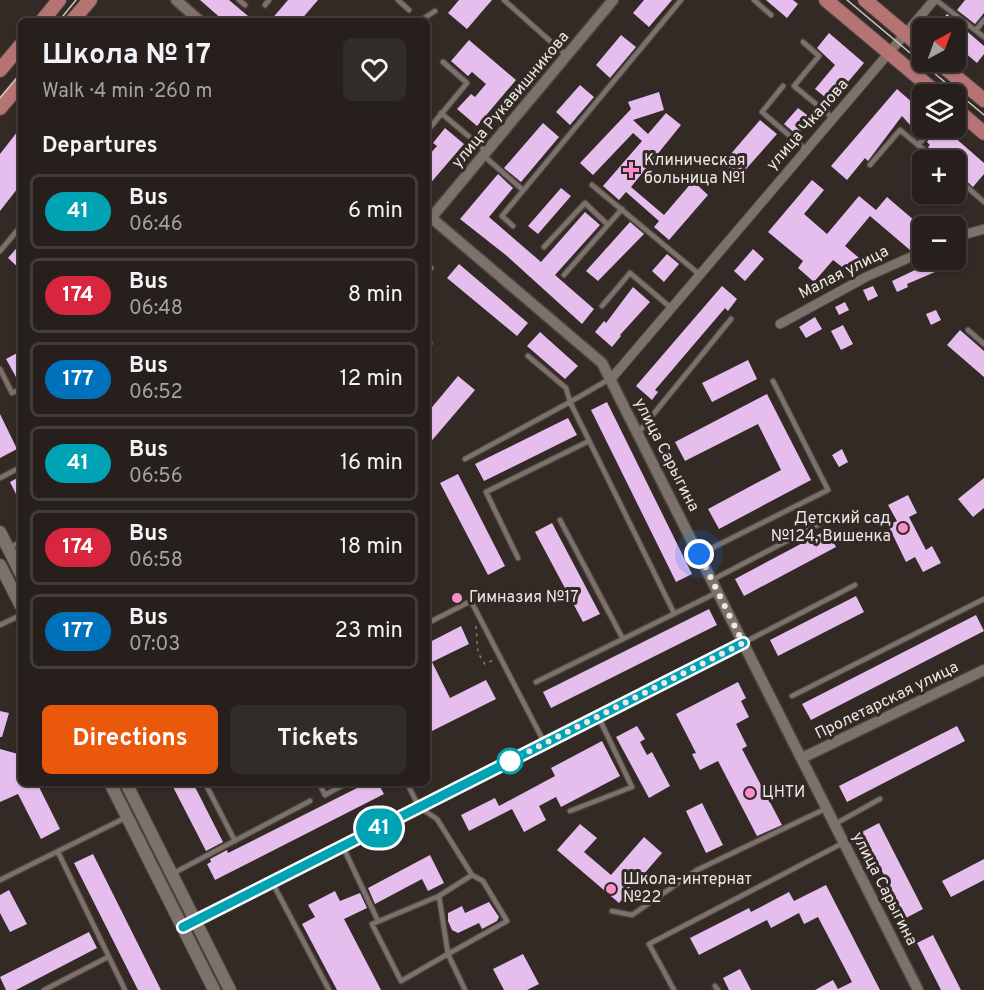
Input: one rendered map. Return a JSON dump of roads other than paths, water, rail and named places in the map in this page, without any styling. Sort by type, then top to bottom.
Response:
[{"type":"main road","points":[[44,18],[59,0]]},
{"type":"main road","points":[[75,18],[90,0]]},
{"type":"main road","points":[[826,0],[926,84]]},
{"type":"main road","points":[[865,0],[912,39]]},
{"type":"main road","points":[[0,70],[18,49]]},
{"type":"main road","points":[[950,72],[984,100]]},
{"type":"main road","points":[[0,108],[18,87]]},
{"type":"main road","points":[[966,118],[984,133]]},
{"type":"main road","points":[[0,532],[18,568]]},
{"type":"main road","points":[[0,565],[18,600]]},
{"type":"main road","points":[[112,786],[214,990]]},
{"type":"main road","points":[[127,786],[230,990]]},
{"type":"street","points":[[176,0],[197,18]]},
{"type":"street","name":"улица Рукавишникова","points":[[430,215],[485,154],[613,0]]},
{"type":"street","name":"улица Чкалова","points":[[611,379],[670,307],[935,0]]},
{"type":"street","name":"улица Сарыгина","points":[[430,217],[602,363],[918,990]]},
{"type":"street","points":[[966,234],[984,229]]},
{"type":"street","name":"Малая улица","points":[[780,324],[866,277],[912,256]]},
{"type":"street","points":[[183,927],[743,643]]},
{"type":"street","name":"Пролетарская улица","points":[[802,758],[984,670]]},
{"type":"lane","points":[[239,0],[244,5]]},
{"type":"lane","points":[[265,5],[269,0]]},
{"type":"lane","points":[[398,0],[409,10]]},
{"type":"lane","points":[[504,0],[567,56]]},
{"type":"lane","points":[[513,226],[502,216],[681,0]]},
{"type":"lane","points":[[754,0],[771,15]]},
{"type":"lane","points":[[935,0],[984,37]]},
{"type":"lane","points":[[424,18],[435,11]]},
{"type":"lane","points":[[976,30],[984,20]]},
{"type":"lane","points":[[803,42],[819,56],[794,86],[833,118]]},
{"type":"lane","points":[[430,127],[467,83],[443,62]]},
{"type":"lane","points":[[783,86],[762,111],[806,150]]},
{"type":"lane","points":[[441,113],[523,190]]},
{"type":"lane","points":[[870,165],[900,130],[924,150]]},
{"type":"lane","points":[[918,145],[924,138]]},
{"type":"lane","points":[[592,185],[699,274]]},
{"type":"lane","points":[[966,186],[984,202]]},
{"type":"lane","points":[[544,247],[585,203],[608,225]]},
{"type":"lane","points":[[564,275],[622,209]]},
{"type":"lane","points":[[0,251],[18,230]]},
{"type":"lane","points":[[602,306],[630,273],[670,307]]},
{"type":"lane","points":[[638,433],[731,320]]},
{"type":"lane","points":[[968,330],[984,344]]},
{"type":"lane","points":[[528,356],[566,388],[570,402],[674,613]]},
{"type":"lane","points":[[0,369],[12,393],[18,390]]},
{"type":"lane","points":[[465,459],[611,379]]},
{"type":"lane","points":[[699,554],[828,490],[773,381]]},
{"type":"lane","points":[[518,558],[486,492],[589,441]]},
{"type":"lane","points":[[0,478],[18,469]]},
{"type":"lane","points":[[560,520],[623,639]]},
{"type":"lane","points":[[711,580],[827,520]]},
{"type":"lane","points":[[8,548],[18,543]]},
{"type":"lane","points":[[743,643],[855,585]]},
{"type":"lane","points":[[536,682],[717,592]]},
{"type":"lane","points":[[792,696],[984,599]]},
{"type":"lane","points":[[430,622],[471,601],[544,744]]},
{"type":"lane","points":[[0,625],[18,616]]},
{"type":"lane","points":[[570,811],[632,787],[598,716]]},
{"type":"lane","points":[[207,786],[235,842]]},
{"type":"lane","points":[[320,786],[325,795],[342,786]]},
{"type":"lane","points":[[408,786],[419,807],[438,819],[472,875],[483,881],[507,921],[401,981],[372,924],[439,896],[472,875]]},
{"type":"lane","points":[[835,824],[880,799]]},
{"type":"lane","points":[[171,874],[310,801]]},
{"type":"lane","points":[[612,910],[632,915],[697,870],[827,808]]},
{"type":"lane","points":[[0,880],[127,817]]},
{"type":"lane","points":[[674,990],[649,944],[844,842]]},
{"type":"lane","points":[[343,846],[378,921]]},
{"type":"lane","points":[[58,852],[125,990]]},
{"type":"lane","points":[[272,882],[329,990]]},
{"type":"lane","points":[[439,896],[448,954],[465,990]]},
{"type":"lane","points":[[44,990],[108,957]]},
{"type":"tram line","points":[[61,18],[76,0]]},
{"type":"tram line","points":[[847,0],[984,115]]},
{"type":"tram line","points":[[0,98],[18,77]]},
{"type":"place","name":"Клиническая больница №1","points":[[631,170]]},
{"type":"place","name":"Детский сад №124, Вишенка","points":[[903,528]]},
{"type":"place","name":"Гимназия №17","points":[[457,598]]},
{"type":"place","name":"ЦНТИ","points":[[750,793]]},
{"type":"place","name":"Школа-интернат №22","points":[[611,889]]}]
